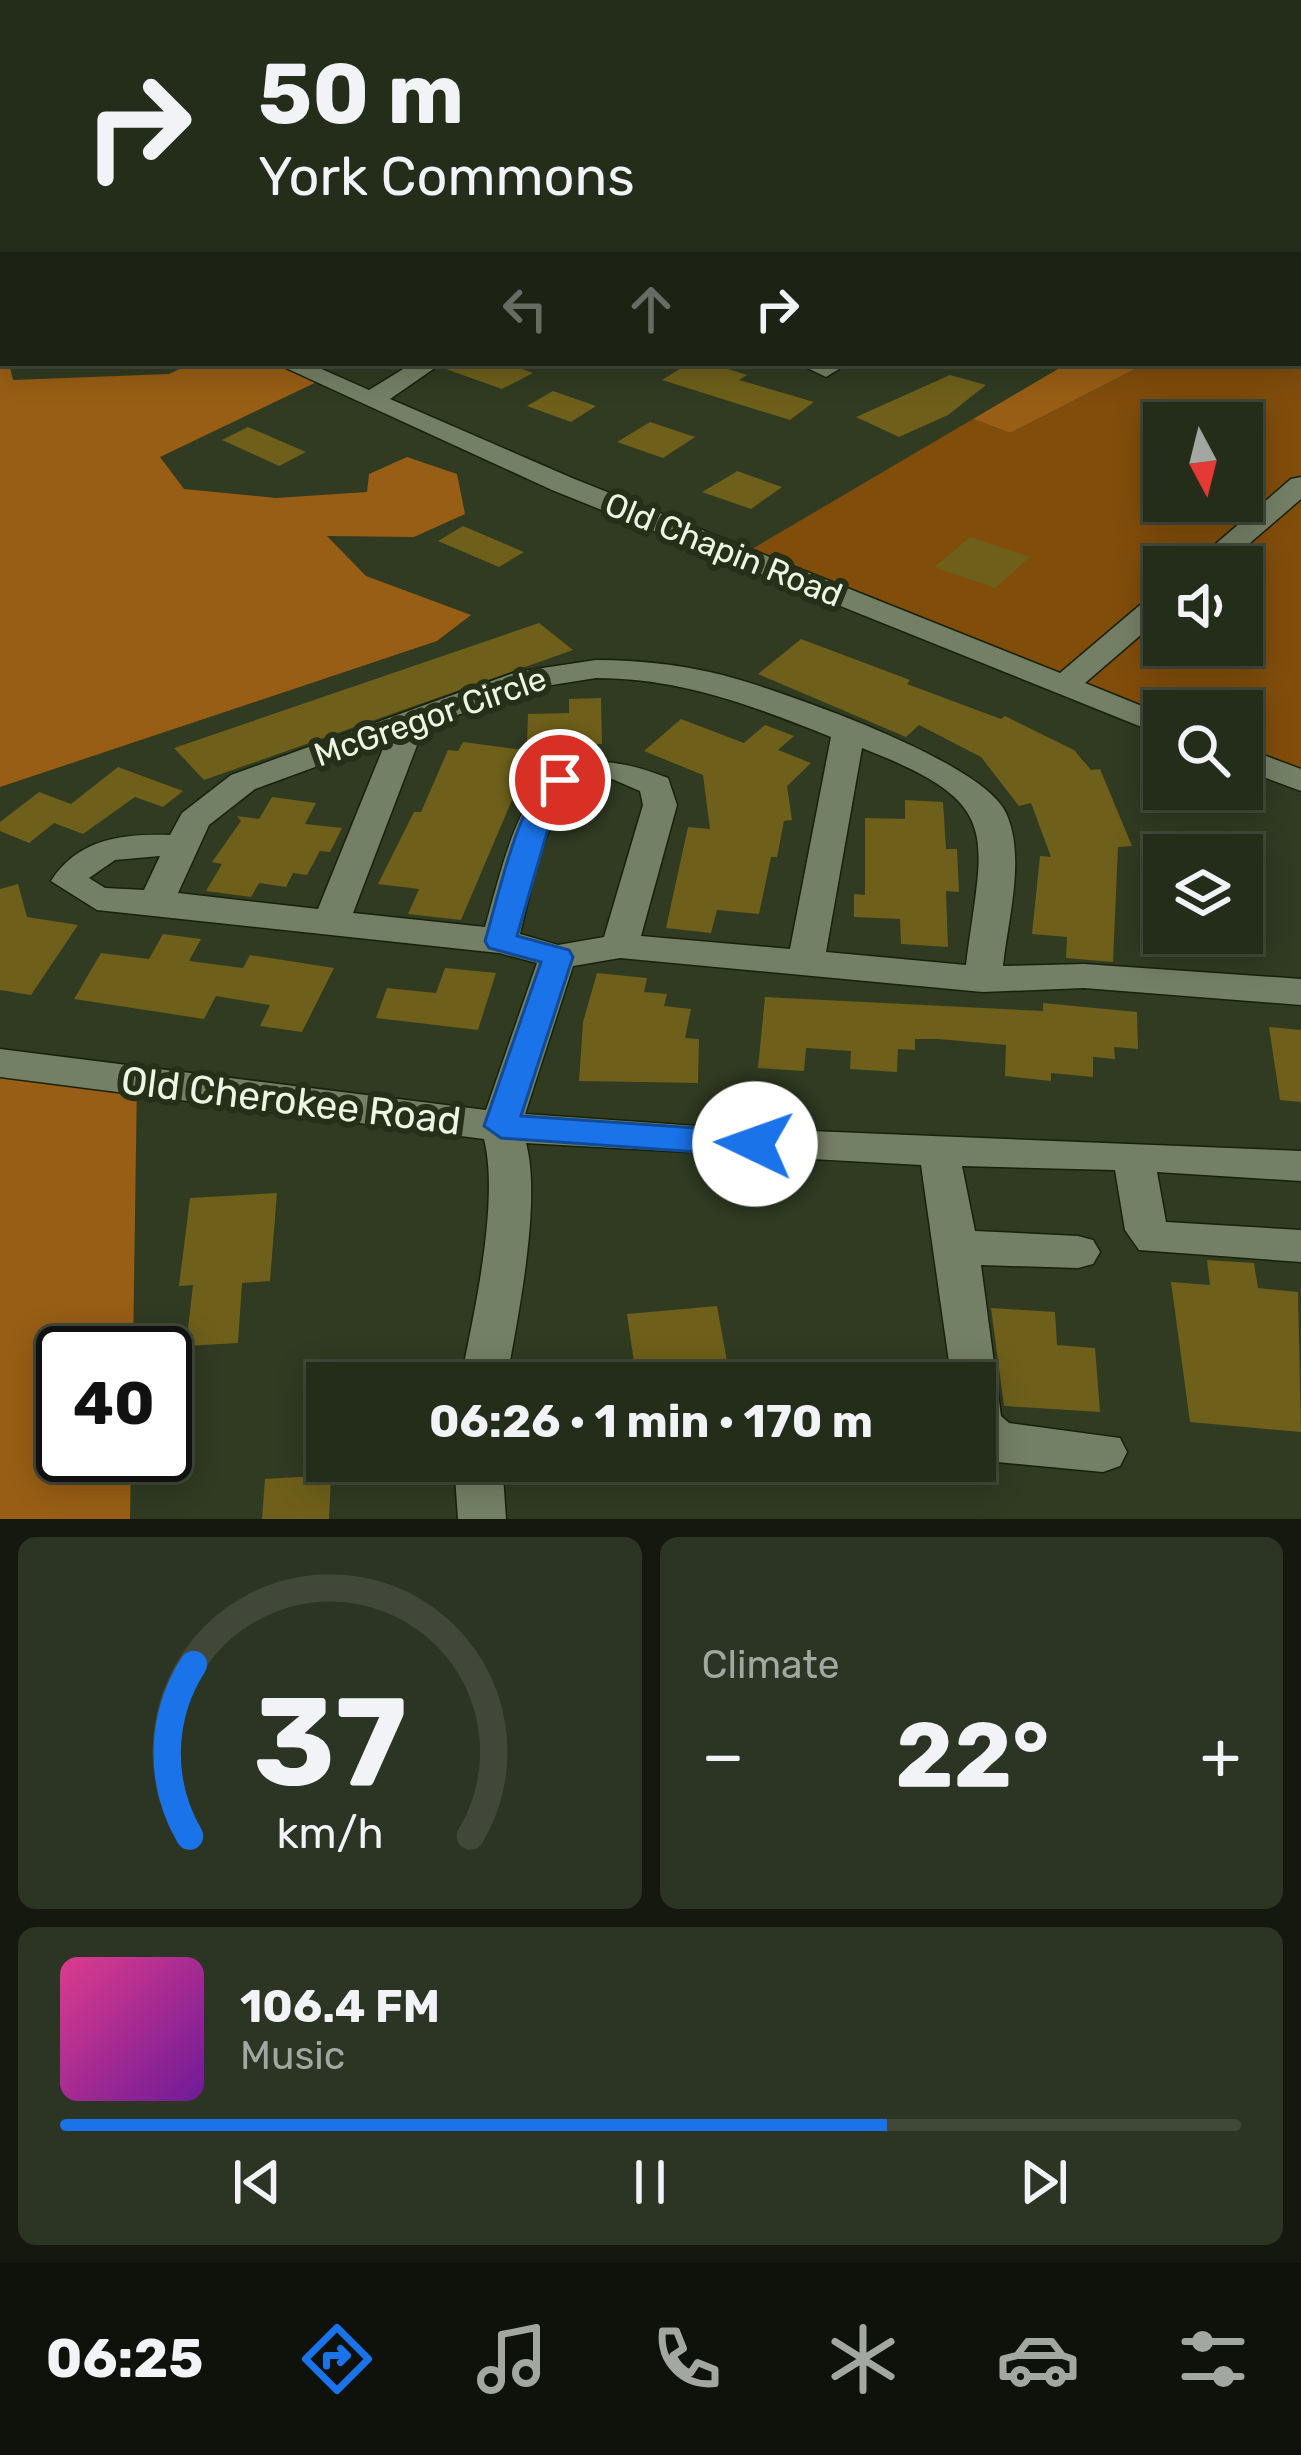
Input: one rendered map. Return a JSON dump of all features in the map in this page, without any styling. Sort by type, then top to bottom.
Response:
[{"type":"street","name":"Old Chapin Road","points":[[293,366],[562,484],[1143,718]]},
{"type":"street","points":[[369,401],[425,366]]},
{"type":"street","points":[[1229,546],[1301,485]]},
{"type":"street","points":[[1063,686],[1143,618]]},
{"type":"street","name":"McGregor Circle","points":[[156,902],[207,806],[243,782],[527,679],[619,668],[710,680],[939,770],[987,808],[999,839],[982,980]]},
{"type":"street","points":[[331,922],[411,720]]},
{"type":"street","points":[[806,963],[848,734]]},
{"type":"street","points":[[1263,766],[1301,781]]},
{"type":"street","points":[[500,941],[543,799],[560,780],[595,769],[634,772],[656,785],[660,806],[620,946]]},
{"type":"street","points":[[182,846],[110,850],[82,860],[69,881],[97,899],[500,941],[558,957],[620,946],[982,980],[1084,976],[1301,992]]},
{"type":"street","points":[[487,1362],[498,1305],[508,1193],[509,1156],[501,1126],[558,957]]},
{"type":"street","name":"Old Cherokee Road","points":[[0,1063],[501,1126],[939,1152],[1133,1155],[1301,1166]]},
{"type":"street","points":[[939,1152],[954,1247],[966,1282],[973,1362]]},
{"type":"street","points":[[1133,1155],[1146,1230],[1154,1238],[1301,1246]]},
{"type":"street","points":[[954,1247],[1078,1252]]},
{"type":"street","points":[[996,1441],[1102,1452]]},
{"type":"street","points":[[479,1482],[482,1519]]},
{"type":"shaded area","points":[[0,366],[10,366],[13,380],[169,374],[186,366],[294,366],[323,379],[160,457],[184,489],[276,498],[367,492],[369,474],[407,457],[457,474],[465,514],[414,537],[327,536],[366,576],[471,615],[437,641],[0,787]]},
{"type":"shaded area","points":[[1063,366],[1141,366],[1010,433],[973,419]]},
{"type":"shaded area","points":[[1141,366],[1301,366],[1301,781],[1263,766],[1263,690],[1143,690],[1143,718],[740,556],[973,419],[1010,433]]},
{"type":"shaded area","points":[[0,1063],[137,1080],[133,1326],[36,1326],[36,1482],[131,1482],[130,1519],[0,1519]]},
{"type":"building","points":[[514,366],[533,373],[502,389],[443,368]]},
{"type":"building","points":[[684,366],[718,366],[747,375],[739,380],[814,402],[790,420],[662,380]]},
{"type":"building","points":[[950,375],[986,385],[948,415],[899,437],[856,417]]},
{"type":"building","points":[[553,391],[596,406],[571,422],[527,406]]},
{"type":"building","points":[[650,422],[695,437],[663,458],[617,442]]},
{"type":"building","points":[[248,427],[306,452],[279,466],[222,440]]},
{"type":"building","points":[[737,471],[782,487],[751,509],[702,492]]},
{"type":"building","points":[[463,526],[524,552],[499,567],[438,541]]},
{"type":"building","points":[[970,537],[1030,557],[995,588],[934,567]]},
{"type":"building","points":[[539,623],[573,650],[204,780],[174,748]]},
{"type":"building","points":[[801,639],[910,680],[907,684],[1001,719],[1005,716],[1074,750],[1091,770],[1100,769],[1132,846],[1118,847],[1113,962],[1066,958],[1067,937],[1032,934],[1040,856],[1051,857],[1031,803],[1019,806],[981,757],[919,725],[906,737],[758,674]]},
{"type":"building","points":[[601,698],[602,744],[527,745],[528,714],[569,713],[569,699]]},
{"type":"building","points":[[681,719],[744,743],[765,725],[794,736],[778,750],[811,763],[787,786],[792,820],[784,821],[777,857],[771,857],[759,914],[717,910],[711,933],[666,928],[688,827],[710,829],[703,775],[644,751]]},
{"type":"building","points":[[463,742],[539,752],[527,779],[521,779],[461,920],[408,914],[419,889],[378,884],[414,812],[421,812],[448,750],[458,751]]},
{"type":"building","points":[[118,767],[183,791],[163,807],[135,797],[83,834],[54,823],[29,843],[0,831],[0,822],[39,792],[71,804]]},
{"type":"building","points":[[272,797],[316,803],[305,824],[342,828],[330,852],[320,851],[307,875],[293,873],[286,887],[259,883],[251,897],[206,891],[222,864],[212,862],[241,821],[237,816],[259,819]]},
{"type":"building","points":[[905,800],[943,802],[946,849],[957,849],[959,892],[946,891],[948,947],[901,944],[900,919],[854,917],[854,894],[865,895],[865,818],[905,819]]},
{"type":"building","points":[[18,884],[27,917],[78,925],[31,995],[0,990],[0,889]]},
{"type":"building","points":[[163,934],[201,939],[189,961],[243,968],[250,955],[334,968],[302,1032],[260,1026],[270,1005],[216,996],[204,1019],[74,999],[101,953],[149,959]]},
{"type":"building","points":[[445,968],[496,973],[478,1030],[376,1018],[387,988],[436,993]]},
{"type":"building","points":[[597,973],[647,978],[644,992],[667,994],[664,1006],[691,1009],[685,1038],[699,1039],[698,1083],[579,1081],[583,1022]]},
{"type":"building","points":[[765,997],[1043,1011],[1043,1003],[1137,1012],[1138,1049],[1114,1047],[1115,1059],[1093,1057],[1093,1077],[1051,1073],[1051,1081],[1005,1076],[1006,1045],[938,1039],[915,1039],[915,1050],[898,1049],[897,1072],[850,1069],[851,1051],[806,1048],[804,1071],[758,1068]]},
{"type":"building","points":[[1269,1027],[1301,1030],[1301,1102],[1280,1100]]},
{"type":"building","points":[[277,1193],[270,1281],[242,1283],[238,1343],[192,1346],[192,1326],[188,1326],[193,1285],[179,1286],[190,1198]]},
{"type":"building","points":[[1207,1260],[1254,1263],[1258,1288],[1298,1292],[1301,1432],[1190,1422],[1171,1282],[1210,1285]]},
{"type":"building","points":[[717,1306],[727,1362],[634,1362],[627,1314]]},
{"type":"building","points":[[991,1308],[1055,1312],[1057,1345],[1095,1348],[1100,1412],[1004,1406]]},
{"type":"building","points":[[306,1477],[306,1482],[331,1482],[329,1519],[262,1519],[265,1479]]},
{"type":"route","points":[[560,780],[543,799],[500,941],[558,957],[501,1126],[755,1144]]}]
